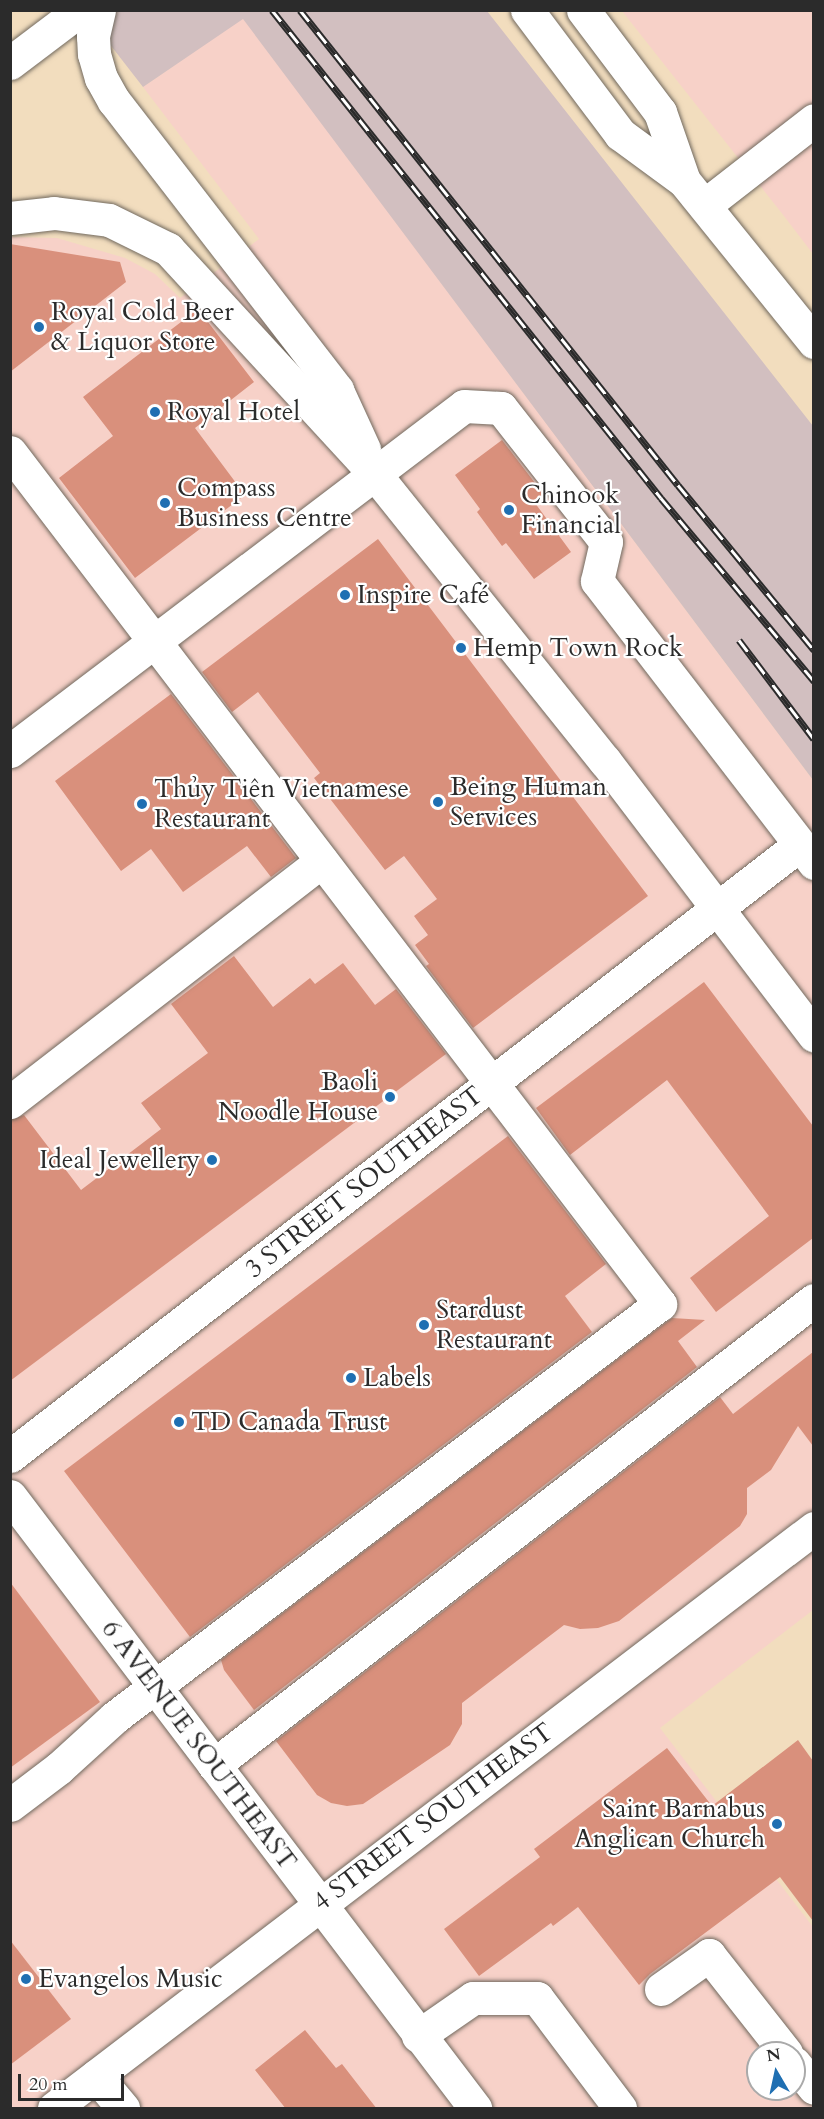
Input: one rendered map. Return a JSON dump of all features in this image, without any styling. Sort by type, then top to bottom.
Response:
[{"type":"street","points":[[10,63],[80,10]]},
{"type":"street","points":[[99,10],[93,36],[94,54],[101,78],[114,101],[341,395],[375,473]]},
{"type":"street","points":[[527,10],[620,134],[695,193],[813,342]]},
{"type":"street","points":[[583,10],[660,112],[695,193]]},
{"type":"street","points":[[695,193],[813,120]]},
{"type":"street","points":[[10,218],[54,213],[109,220],[168,249],[375,473],[605,760],[813,1035]]},
{"type":"street","points":[[10,751],[464,406],[501,408],[606,542],[597,581],[806,854]]},
{"type":"street","points":[[10,452],[660,1304],[115,1717],[59,1768],[10,1805]]},
{"type":"street","name":"3 STREET SOUTHEAST","points":[[10,1456],[717,908],[806,854]]},
{"type":"street","points":[[10,1102],[322,861]]},
{"type":"street","points":[[214,1765],[813,1300]]},
{"type":"street","name":"6 AVENUE SOUTHEAST","points":[[10,1496],[320,1903],[418,2036],[476,2109]]},
{"type":"street","name":"4 STREET SOUTHEAST","points":[[54,2109],[320,1903],[813,1528]]},
{"type":"street","points":[[661,1989],[709,1955],[777,2041]]},
{"type":"street","points":[[418,2036],[473,1998],[537,1998],[620,2109]]},
{"type":"street","points":[[96,2076],[123,2109]]},
{"type":"shaded area","points":[[84,11],[487,11],[813,426],[813,780],[243,19],[143,87]]},
{"type":"shaded area","points":[[622,11],[813,11],[813,254],[784,216]]},
{"type":"shaded area","points":[[243,18],[813,780],[813,1610],[660,1728],[813,1927],[813,2108],[11,2108],[10,237],[57,238],[125,258],[155,274],[180,298],[259,239],[143,87]]},
{"type":"building","name":"Royal Cold Beer & Liquor Store","points":[[10,244],[120,262],[126,282],[10,372]]},
{"type":"building","points":[[198,309],[254,382],[195,428],[245,495],[135,578],[59,478],[113,436],[83,397]]},
{"type":"building","name":"Chinook Financial","points":[[502,440],[545,496],[535,503],[571,552],[534,579],[506,543],[502,546],[477,512],[480,509],[455,475]]},
{"type":"building","points":[[378,539],[648,896],[473,1028],[426,966],[429,964],[415,945],[428,935],[414,916],[437,899],[404,856],[385,870],[314,778],[320,773],[258,692],[232,712],[202,672]]},
{"type":"building","points":[[171,694],[296,858],[271,877],[247,846],[183,892],[151,849],[121,871],[55,781]]},
{"type":"building","points":[[234,956],[273,1007],[310,978],[315,984],[343,963],[375,1005],[396,989],[446,1054],[10,1381],[10,1120],[24,1115],[81,1190],[161,1129],[141,1103],[208,1053],[171,1004]]},
{"type":"building","points":[[704,982],[813,1126],[813,1238],[716,1312],[690,1278],[769,1216],[667,1080],[570,1155],[536,1108]]},
{"type":"building","points":[[508,1136],[606,1264],[565,1296],[592,1332],[190,1637],[64,1471]]},
{"type":"building","points":[[672,1318],[705,1320],[678,1341],[697,1367],[254,1710],[224,1670],[221,1660]]},
{"type":"building","points":[[813,1352],[813,1446],[798,1426],[771,1470],[747,1488],[747,1514],[740,1526],[619,1621],[598,1628],[580,1629],[564,1625],[462,1703],[462,1724],[450,1745],[363,1804],[347,1806],[331,1803],[317,1795],[276,1741],[720,1397],[733,1414]]},
{"type":"building","points":[[10,1582],[100,1702],[10,1768]]},
{"type":"building","points":[[798,1740],[813,1761],[813,1921],[780,1877],[650,1974],[639,1985],[578,1907],[553,1926],[551,1923],[479,1976],[444,1929],[540,1857],[534,1849],[667,1748],[712,1806]]},
{"type":"building","name":"Evangelos Music","points":[[10,1940],[71,2019],[10,2065]]},
{"type":"building","points":[[305,2030],[336,2068],[342,2064],[377,2109],[286,2109],[255,2070]]},
{"type":"railway","points":[[272,10],[661,498],[814,681]]},
{"type":"railway","points":[[300,10],[678,485],[814,650]]},
{"type":"railway","points":[[739,640],[814,739]]},
{"type":"place","name":"Royal Cold Beer & Liquor Store","points":[[39,327]]},
{"type":"place","name":"Royal Hotel","points":[[155,412]]},
{"type":"place","name":"Compass Business Centre","points":[[165,503]]},
{"type":"place","name":"Chinook Financial","points":[[509,510]]},
{"type":"place","name":"Inspire Café","points":[[345,595]]},
{"type":"place","name":"Hemp Town Rock","points":[[461,648]]},
{"type":"place","name":"Being Human Services","points":[[438,802]]},
{"type":"place","name":"Thủy Tiên Vietnamese Restaurant","points":[[142,804]]},
{"type":"place","name":"Baoli Noodle House","points":[[390,1097]]},
{"type":"place","name":"Ideal Jewellery","points":[[212,1160]]},
{"type":"place","name":"Stardust Restaurant","points":[[424,1325]]},
{"type":"place","name":"Labels","points":[[351,1378]]},
{"type":"place","name":"TD Canada Trust","points":[[179,1422]]},
{"type":"place","name":"Saint Barnabus Anglican Church","points":[[777,1824]]},
{"type":"place","name":"Evangelos Music","points":[[26,1979]]}]
